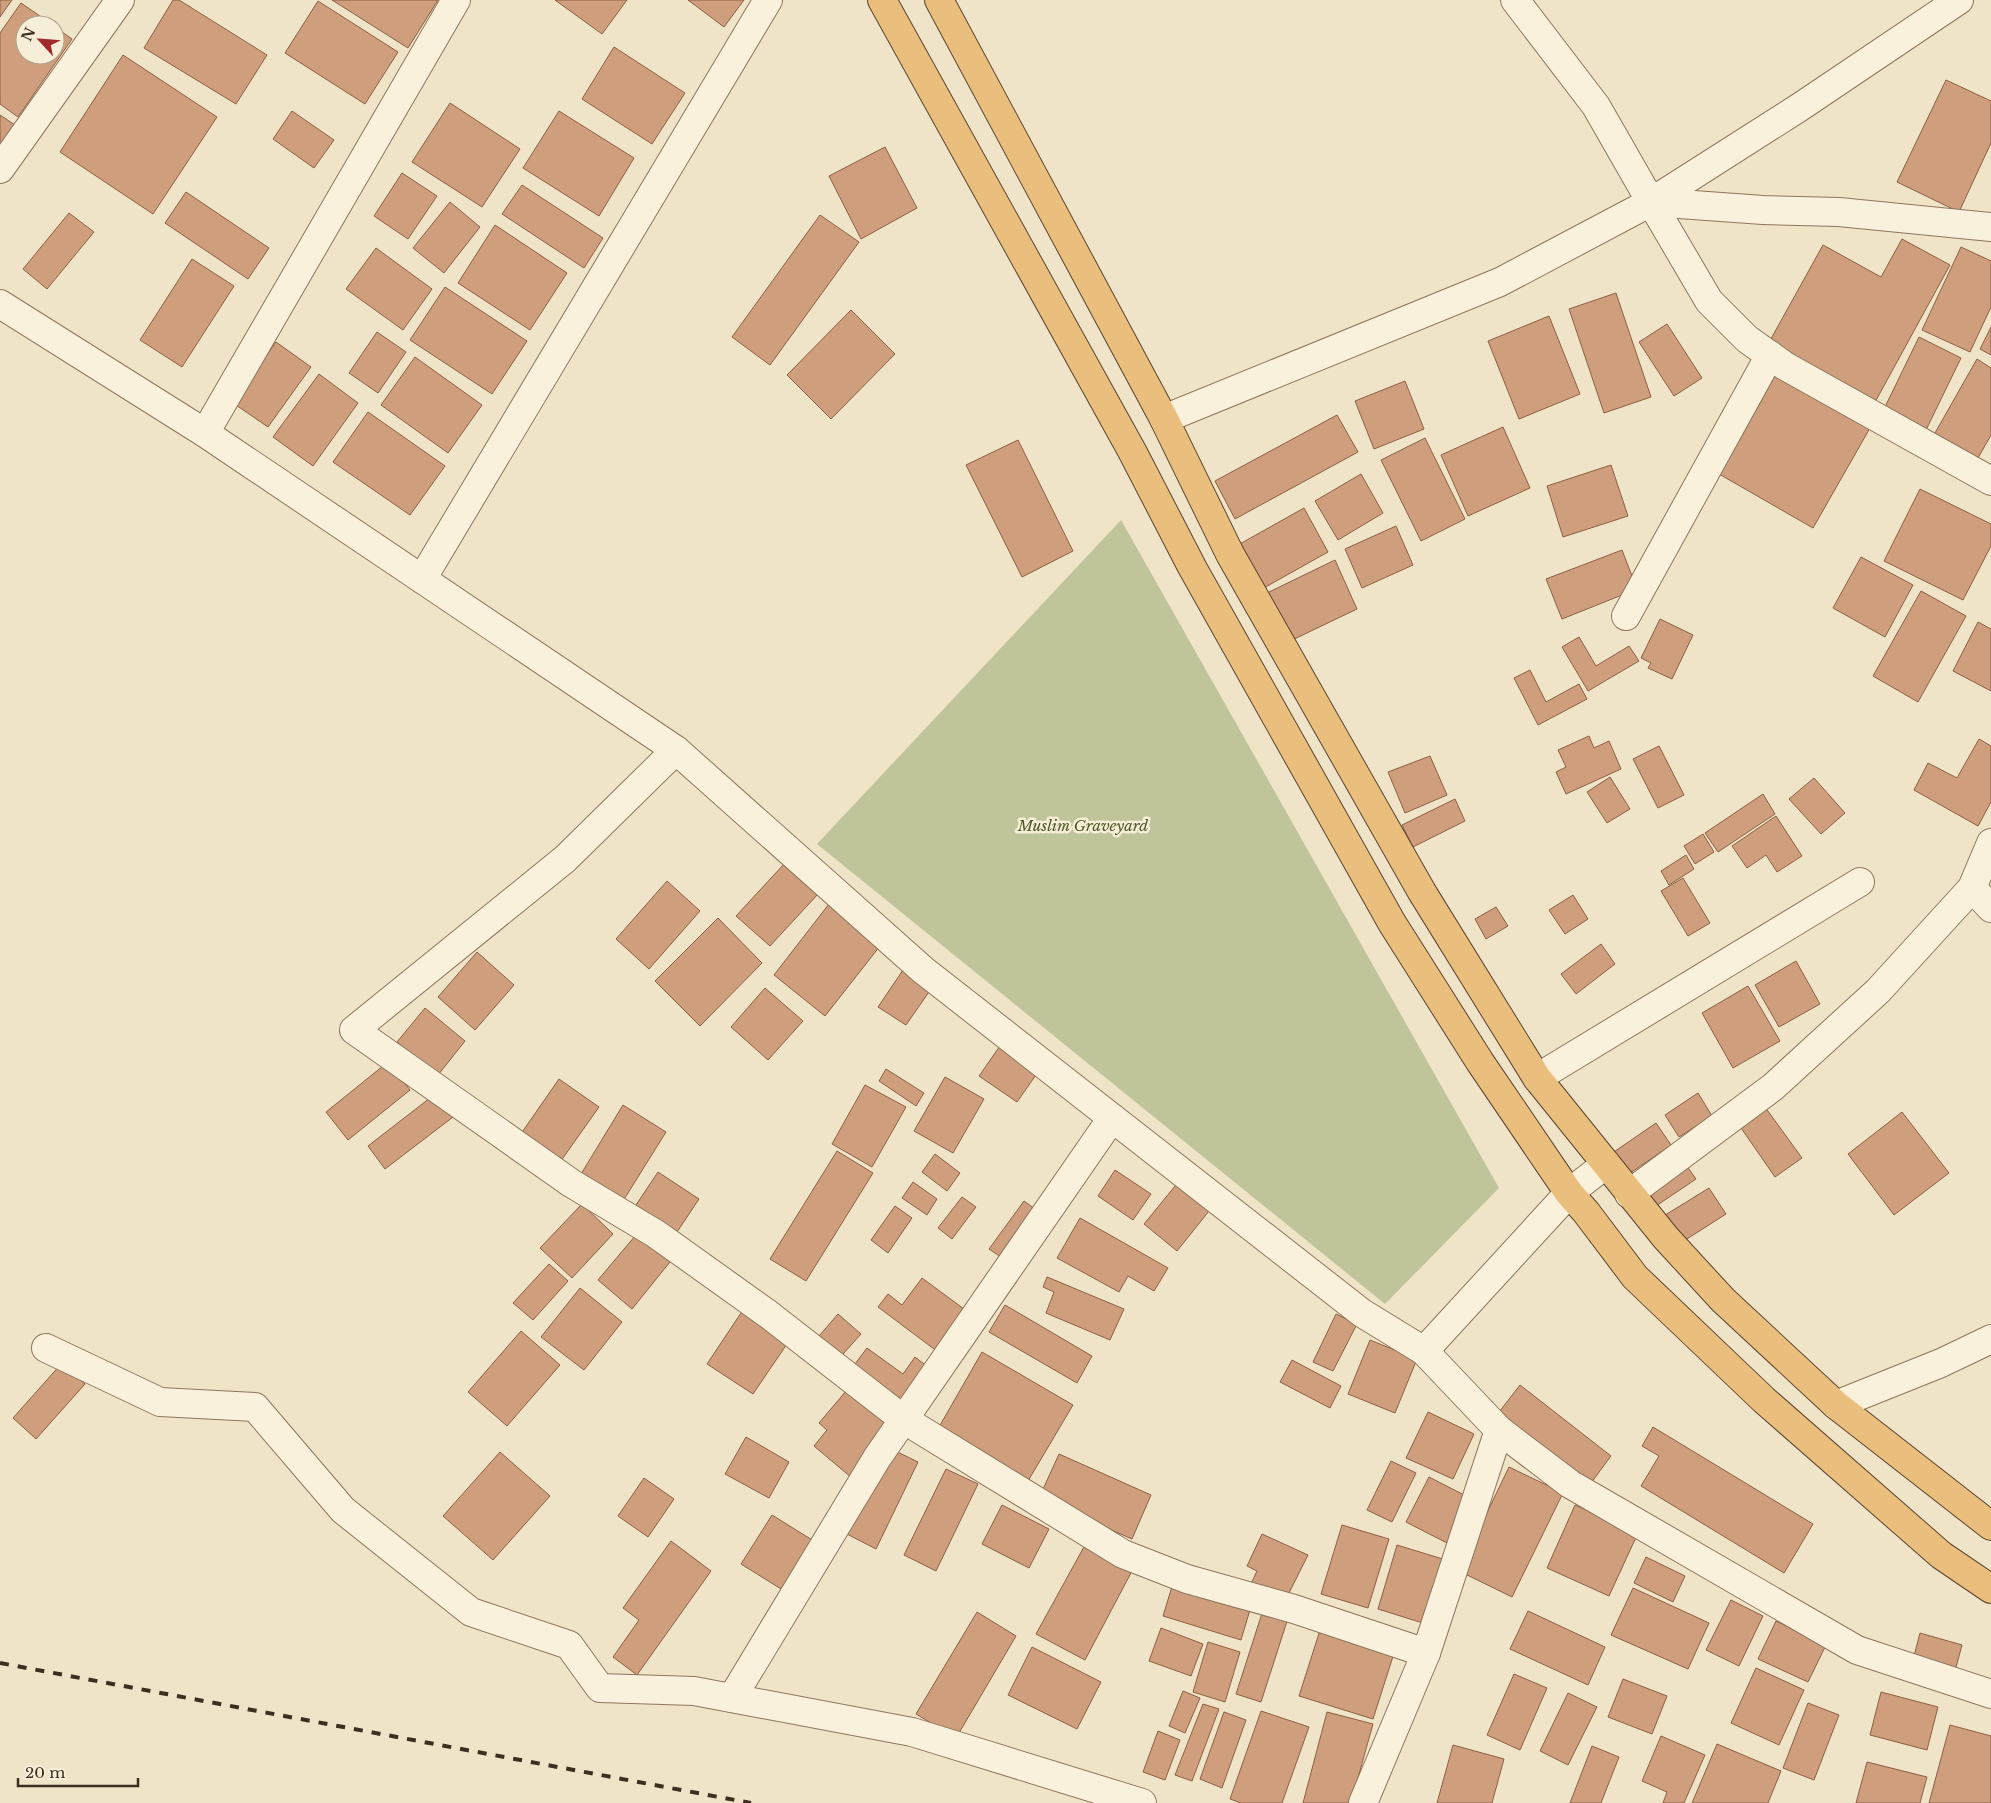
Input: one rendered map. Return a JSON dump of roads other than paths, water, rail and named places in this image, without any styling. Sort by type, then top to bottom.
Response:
[{"type":"highway","points":[[882,0],[1132,451],[1192,567],[1392,923],[1480,1062],[1569,1193],[1586,1212],[1635,1277],[1764,1400],[1941,1555],[1991,1589]]},
{"type":"highway","points":[[939,0],[1164,419],[1230,554],[1422,892],[1537,1078],[1629,1194],[1666,1238],[1723,1300],[1836,1405],[1991,1526]]},
{"type":"street","points":[[205,433],[456,0]]},
{"type":"street","points":[[422,579],[768,0]]},
{"type":"street","points":[[1515,0],[1596,106],[1710,301],[1746,339],[1785,366],[1991,481]]},
{"type":"street","points":[[1164,419],[1500,282],[1651,202],[1800,107],[1959,0]]},
{"type":"street","points":[[0,169],[114,2]]},
{"type":"street","points":[[1651,202],[1762,210],[1839,212],[1991,227]]},
{"type":"street","points":[[0,304],[205,433],[676,750],[923,970],[1362,1314],[1424,1350],[1499,1430],[1570,1484],[1857,1650],[1991,1694]]},
{"type":"street","points":[[1626,616],[1770,355]]},
{"type":"street","points":[[676,750],[565,859],[354,1030],[571,1183],[656,1234],[768,1314],[903,1419],[1123,1554],[1187,1579],[1294,1609],[1426,1653]]},
{"type":"street","points":[[1629,1194],[1772,1087],[1878,991],[1972,888],[1991,843]]},
{"type":"street","points":[[1537,1078],[1860,882]]},
{"type":"street","points":[[1972,888],[1991,908]]},
{"type":"street","points":[[732,1698],[877,1458],[1112,1118]]},
{"type":"street","points":[[1424,1350],[1569,1193],[1606,1164]]},
{"type":"street","points":[[1836,1405],[1941,1363],[1991,1339]]},
{"type":"street","points":[[46,1348],[160,1402],[255,1407],[343,1510],[471,1612],[569,1645],[600,1688],[694,1691],[912,1732],[1142,1803]]},
{"type":"street","points":[[1363,1803],[1426,1653],[1499,1430]]},
{"type":"railway","points":[[0,1663],[751,1803]]},
{"type":"park label","name":"Muslim Graveyard","points":[[1083,826]]}]
